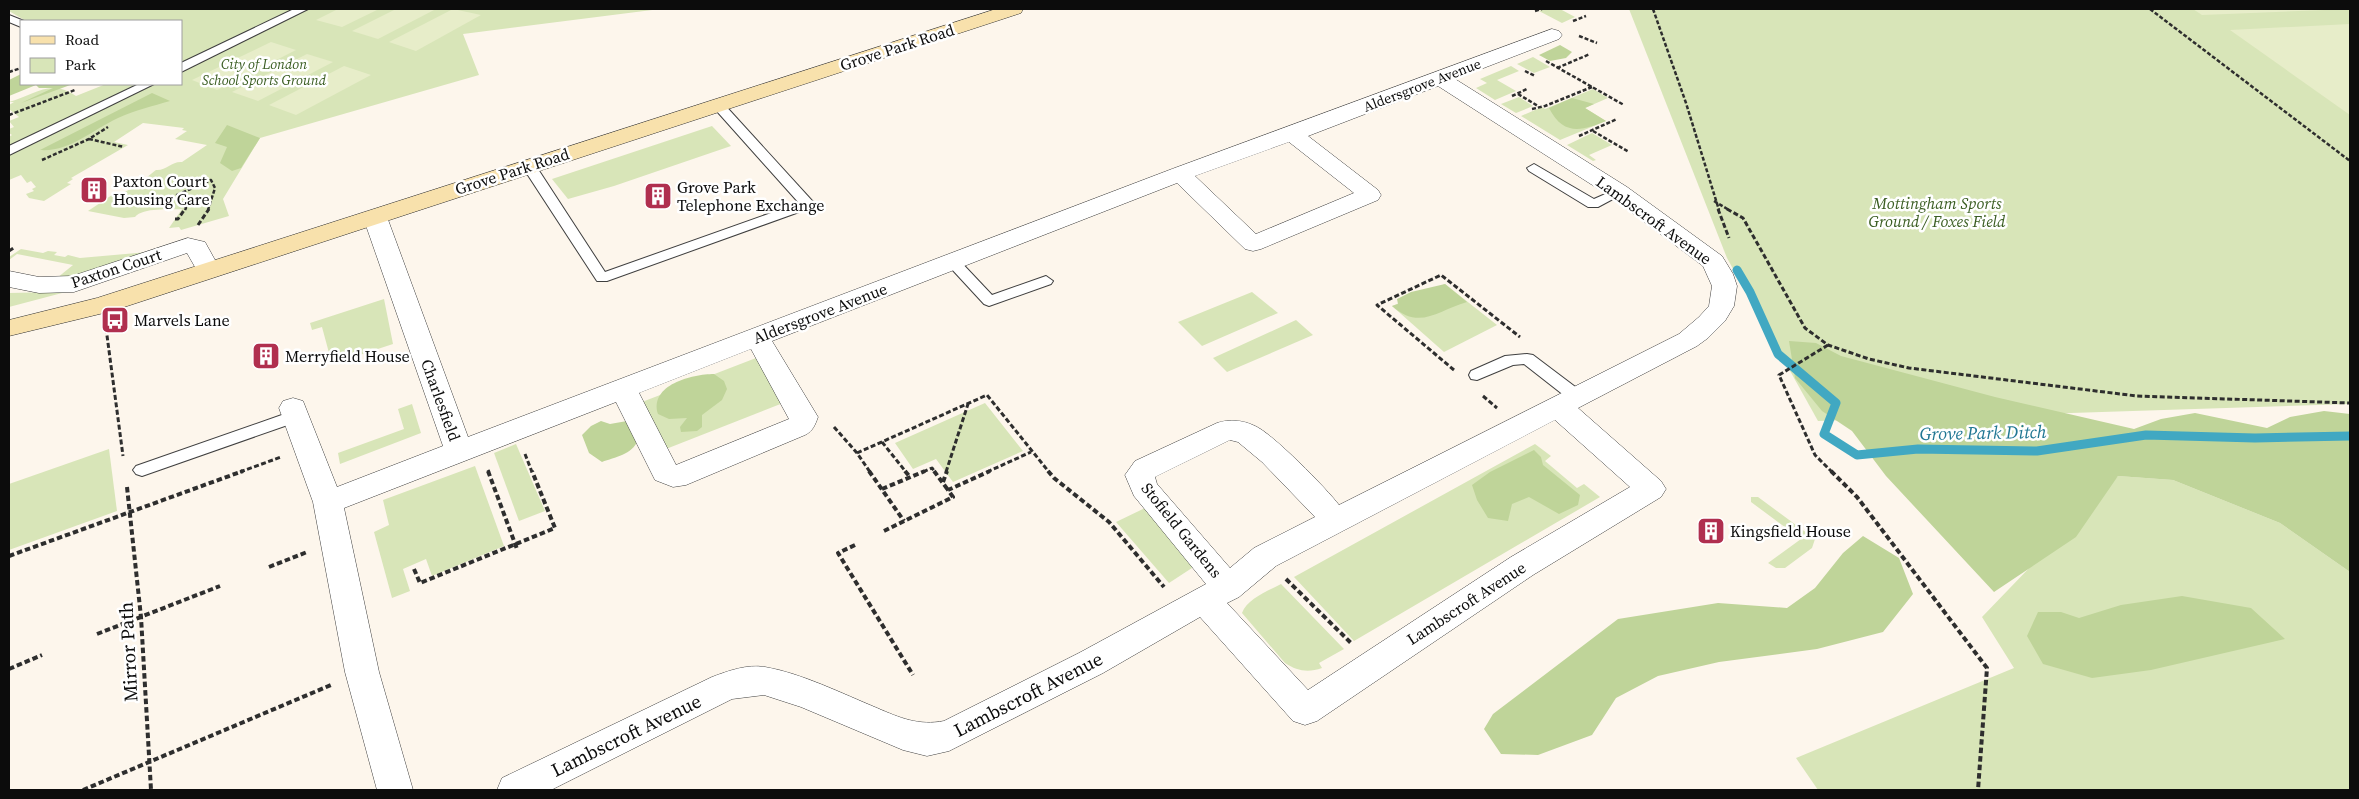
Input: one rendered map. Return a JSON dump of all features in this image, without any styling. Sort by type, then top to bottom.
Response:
[{"type":"main road","name":"Grove Park Road","points":[[9,328],[103,304],[1014,9]]},
{"type":"street","name":"Aldersgrove Avenue","points":[[469,448],[1180,174],[1292,134],[1552,35]]},
{"type":"street","name":"Lambscroft Avenue","points":[[515,790],[724,687],[743,682],[764,681],[787,688],[904,735],[928,740],[949,736],[1091,663],[1206,599],[1264,557],[1688,340],[1714,318],[1722,307],[1726,289],[1723,274],[1713,261],[1619,192],[1440,78]]},
{"type":"street","points":[[1180,174],[1253,244],[1370,195],[1292,134]]},
{"type":"street","name":"Charlesfield","points":[[328,502],[469,448],[375,217]]},
{"type":"street","name":"Paxton Court","points":[[9,280],[39,286],[74,284],[188,245],[196,247],[208,269]]},
{"type":"street","points":[[623,389],[665,472],[672,476],[686,474],[796,428],[803,420],[804,417],[756,337]]},
{"type":"street","name":"Lambscroft Avenue","points":[[1206,599],[1304,710],[1522,566],[1651,489],[1567,401]]},
{"type":"street","points":[[295,412],[328,502],[362,672],[395,790]]},
{"type":"street","name":"Stofield Gardens","points":[[1206,599],[1144,488],[1140,475],[1145,469],[1227,430],[1246,433],[1317,500],[1335,522]]},
{"type":"lane","points":[[182,68],[302,9]]},
{"type":"lane","points":[[9,151],[146,85]]},
{"type":"lane","points":[[529,166],[602,278],[808,204],[718,105]]},
{"type":"lane","points":[[1534,168],[1593,204],[1619,192]]},
{"type":"lane","points":[[954,262],[989,301],[1046,280]]},
{"type":"lane","points":[[1477,375],[1510,360],[1527,359],[1567,401]]},
{"type":"lane","points":[[142,470],[295,412]]},
{"type":"path","points":[[1536,11],[1542,9]]},
{"type":"path","points":[[1653,9],[1686,103],[1714,201],[1732,246]]},
{"type":"path","points":[[2150,9],[2350,161]]},
{"type":"path","points":[[1579,36],[1597,43]]},
{"type":"path","points":[[1557,68],[1590,54]]},
{"type":"path","points":[[1541,58],[1624,105]]},
{"type":"path","points":[[1531,109],[1545,106],[1592,87]]},
{"type":"path","points":[[9,115],[76,90]]},
{"type":"path","points":[[1517,93],[1538,106]]},
{"type":"path","points":[[1576,137],[1617,118]]},
{"type":"path","points":[[1592,130],[1629,152]]},
{"type":"path","points":[[88,140],[124,147]]},
{"type":"path","points":[[175,219],[178,219],[186,208],[177,195],[211,180],[215,188],[209,209],[198,225]]},
{"type":"path","points":[[1714,201],[1743,218],[1805,328],[1828,345],[1869,359],[1909,368],[2137,396],[2350,403]]},
{"type":"path","points":[[9,251],[15,247]]},
{"type":"path","points":[[1460,376],[1378,304],[1441,275],[1525,341]]},
{"type":"path","points":[[103,304],[123,457]]},
{"type":"path","points":[[1828,345],[1779,375],[1815,455],[1857,497],[1987,668],[1978,790]]},
{"type":"path","points":[[858,453],[987,395],[1031,452],[1054,478],[1206,599]]},
{"type":"path","points":[[1483,396],[1498,409]]},
{"type":"path","points":[[942,482],[968,403]]},
{"type":"path","points":[[834,427],[858,453],[904,520]]},
{"type":"path","points":[[882,442],[910,477]]},
{"type":"path","points":[[414,568],[420,583],[517,547],[555,528],[521,445]]},
{"type":"path","points":[[9,556],[308,447]]},
{"type":"path","points":[[469,448],[517,547]]},
{"type":"path","points":[[948,490],[1031,452]]},
{"type":"path","points":[[882,489],[932,468],[953,497],[884,531]]},
{"type":"path","name":"Mirror Path","points":[[126,485],[140,617],[150,790]]},
{"type":"path","points":[[268,567],[336,541]]},
{"type":"path","points":[[855,545],[838,553],[914,676]]},
{"type":"path","points":[[1264,557],[1372,665]]},
{"type":"path","points":[[97,634],[220,586]]},
{"type":"path","points":[[9,669],[42,655]]},
{"type":"path","points":[[83,790],[362,672]]},
{"type":"green space","name":"City of London School Sports Ground","points":[[9,9],[660,9],[463,34],[479,75],[260,138],[223,199],[229,216],[181,230],[179,227],[169,228],[182,209],[150,210],[135,217],[124,218],[88,211],[115,193],[131,189],[156,170],[182,162],[207,145],[175,139],[187,131],[182,130],[184,128],[143,123],[114,142],[128,145],[71,178],[73,179],[67,183],[71,184],[44,201],[29,198],[26,194],[34,191],[32,189],[36,187],[31,181],[27,183],[21,175],[9,180],[9,137],[12,135],[9,133],[9,129],[14,127],[9,121],[19,117],[9,109],[9,105],[14,102],[9,102],[50,88],[58,88],[76,96],[104,85],[182,85],[182,20],[24,20],[9,11]]},
{"type":"green space","points":[[338,9],[379,9],[342,27],[316,20]]},
{"type":"green space","points":[[396,9],[436,9],[378,39],[352,31]]},
{"type":"green space","points":[[453,9],[481,15],[416,51],[389,42]]},
{"type":"green space","points":[[1544,9],[1560,9],[1575,17],[1562,23],[1539,11]]},
{"type":"green space","name":"Mottingham Sports Ground / Foxes Field","points":[[1629,9],[2350,9],[2350,404],[1818,421],[1727,258]]},
{"type":"green space","points":[[2193,9],[2350,9],[2202,15]]},
{"type":"green space","points":[[2350,24],[2350,115],[2230,30]]},
{"type":"green space","points":[[271,42],[296,50],[217,90],[192,80]]},
{"type":"green space","points":[[1560,45],[1572,52],[1566,58],[1550,61],[1539,55]]},
{"type":"green space","points":[[307,54],[333,62],[258,101],[232,92]]},
{"type":"green space","points":[[1533,57],[1550,67],[1534,73],[1517,64]]},
{"type":"green space","points":[[344,66],[371,75],[296,115],[269,105]]},
{"type":"green space","points":[[1511,66],[1519,71],[1497,80],[1516,91],[1495,100],[1476,88],[1487,83],[1480,79]]},
{"type":"green space","points":[[20,74],[20,85],[36,85],[9,96],[9,80]]},
{"type":"green space","points":[[36,85],[70,85],[21,103],[53,88],[39,88]]},
{"type":"green space","points":[[1593,89],[1608,98],[1585,108],[1606,121],[1560,140],[1521,116],[1542,107],[1545,109]]},
{"type":"green space","points":[[152,93],[170,101],[124,115],[61,148],[40,150]]},
{"type":"green space","points":[[1519,97],[1533,106],[1516,113],[1501,104]]},
{"type":"green space","points":[[1572,98],[1594,104],[1585,108],[1606,121],[1581,129],[1567,127],[1560,123],[1549,108]]},
{"type":"green space","points":[[227,125],[260,138],[241,168],[232,171],[220,163],[227,147],[215,143]]},
{"type":"green space","points":[[712,126],[731,146],[614,186],[568,199],[552,179]]},
{"type":"green space","points":[[1592,133],[1612,145],[1589,155],[1596,160],[1593,161],[1567,145]]},
{"type":"green space","points":[[21,249],[43,253],[48,251],[57,252],[54,255],[65,257],[68,255],[80,258],[148,252],[73,279],[57,278],[73,265],[17,254],[9,260],[9,257]]},
{"type":"green space","points":[[1445,284],[1497,325],[1444,352],[1392,306]]},
{"type":"green space","points":[[1445,284],[1467,302],[1420,318],[1411,317],[1392,306],[1398,304],[1397,299],[1411,292]]},
{"type":"green space","points":[[81,288],[9,307],[9,293],[55,292]]},
{"type":"green space","points":[[1252,292],[1278,313],[1202,346],[1178,322]]},
{"type":"green space","points":[[384,299],[393,344],[332,364],[322,327],[312,330],[310,323]]},
{"type":"green space","points":[[1296,320],[1313,335],[1227,372],[1213,358]]},
{"type":"green space","points":[[1789,341],[1816,343],[1841,356],[1995,397],[2134,429],[2161,419],[2195,413],[2267,428],[2290,417],[2324,411],[2350,414],[2350,572],[2280,523],[2173,480],[2118,476],[2076,537],[1994,592],[1886,476],[1852,431],[1822,411],[1795,378]]},
{"type":"green space","points":[[756,358],[783,403],[666,449],[642,402]]},
{"type":"green space","points":[[714,374],[724,381],[727,389],[722,400],[702,415],[702,427],[697,431],[681,432],[680,427],[687,418],[669,419],[658,414],[657,404],[660,396],[674,383],[695,376]]},
{"type":"green space","points":[[985,403],[1023,451],[953,482],[936,459],[913,469],[895,443]]},
{"type":"green space","points":[[412,404],[421,433],[340,464],[338,453],[404,429],[398,409]]},
{"type":"green space","points":[[601,421],[610,424],[627,421],[638,440],[632,449],[623,455],[602,462],[589,453],[582,435],[591,426]]},
{"type":"green space","points":[[516,444],[545,511],[519,521],[494,453]]},
{"type":"green space","points":[[1535,444],[1551,456],[1545,461],[1577,488],[1584,484],[1600,497],[1354,641],[1294,577]]},
{"type":"green space","points":[[109,449],[117,511],[9,550],[9,484]]},
{"type":"green space","points":[[1534,450],[1541,457],[1543,465],[1580,495],[1578,505],[1559,514],[1529,497],[1512,504],[1508,521],[1488,518],[1477,500],[1472,485],[1490,472]]},
{"type":"green space","points":[[475,466],[504,546],[432,576],[426,559],[403,569],[410,591],[392,598],[374,532],[389,525],[383,500]]},
{"type":"green space","points":[[2118,476],[2173,480],[2280,523],[2350,572],[2350,790],[1818,790],[1796,758],[2014,668],[1982,617]]},
{"type":"green space","points":[[1751,497],[1758,497],[1815,539],[1812,548],[1785,568],[1776,568],[1768,563],[1801,539],[1751,502]]},
{"type":"green space","points":[[1145,508],[1195,566],[1169,583],[1116,522]]},
{"type":"green space","points":[[1863,536],[1899,558],[1913,594],[1883,632],[1817,649],[1719,662],[1658,676],[1616,698],[1592,735],[1538,755],[1501,754],[1484,729],[1493,714],[1618,619],[1718,603],[1787,608],[1815,588],[1843,553]]},
{"type":"green space","points":[[1281,584],[1344,649],[1319,663],[1322,668],[1303,670],[1285,663],[1242,613],[1253,600]]},
{"type":"green space","points":[[2182,596],[2251,608],[2285,639],[2151,670],[2092,678],[2043,664],[2027,636],[2038,612],[2061,612],[2079,618],[2121,605]]},
{"type":"waterway","name":"Grove Park Ditch","points":[[1737,270],[1750,292],[1778,354],[1836,403],[1824,434],[1857,455],[1918,449],[2037,451],[2146,435],[2255,438],[2350,436]]},
{"type":"place","name":"Paxton Court Housing Care","points":[[94,190]]},
{"type":"place","name":"Grove Park Telephone Exchange","points":[[658,196]]},
{"type":"place","name":"Marvels Lane","points":[[115,320]]},
{"type":"place","name":"Merryfield House","points":[[266,356]]},
{"type":"place","name":"Kingsfield House","points":[[1711,531]]}]
